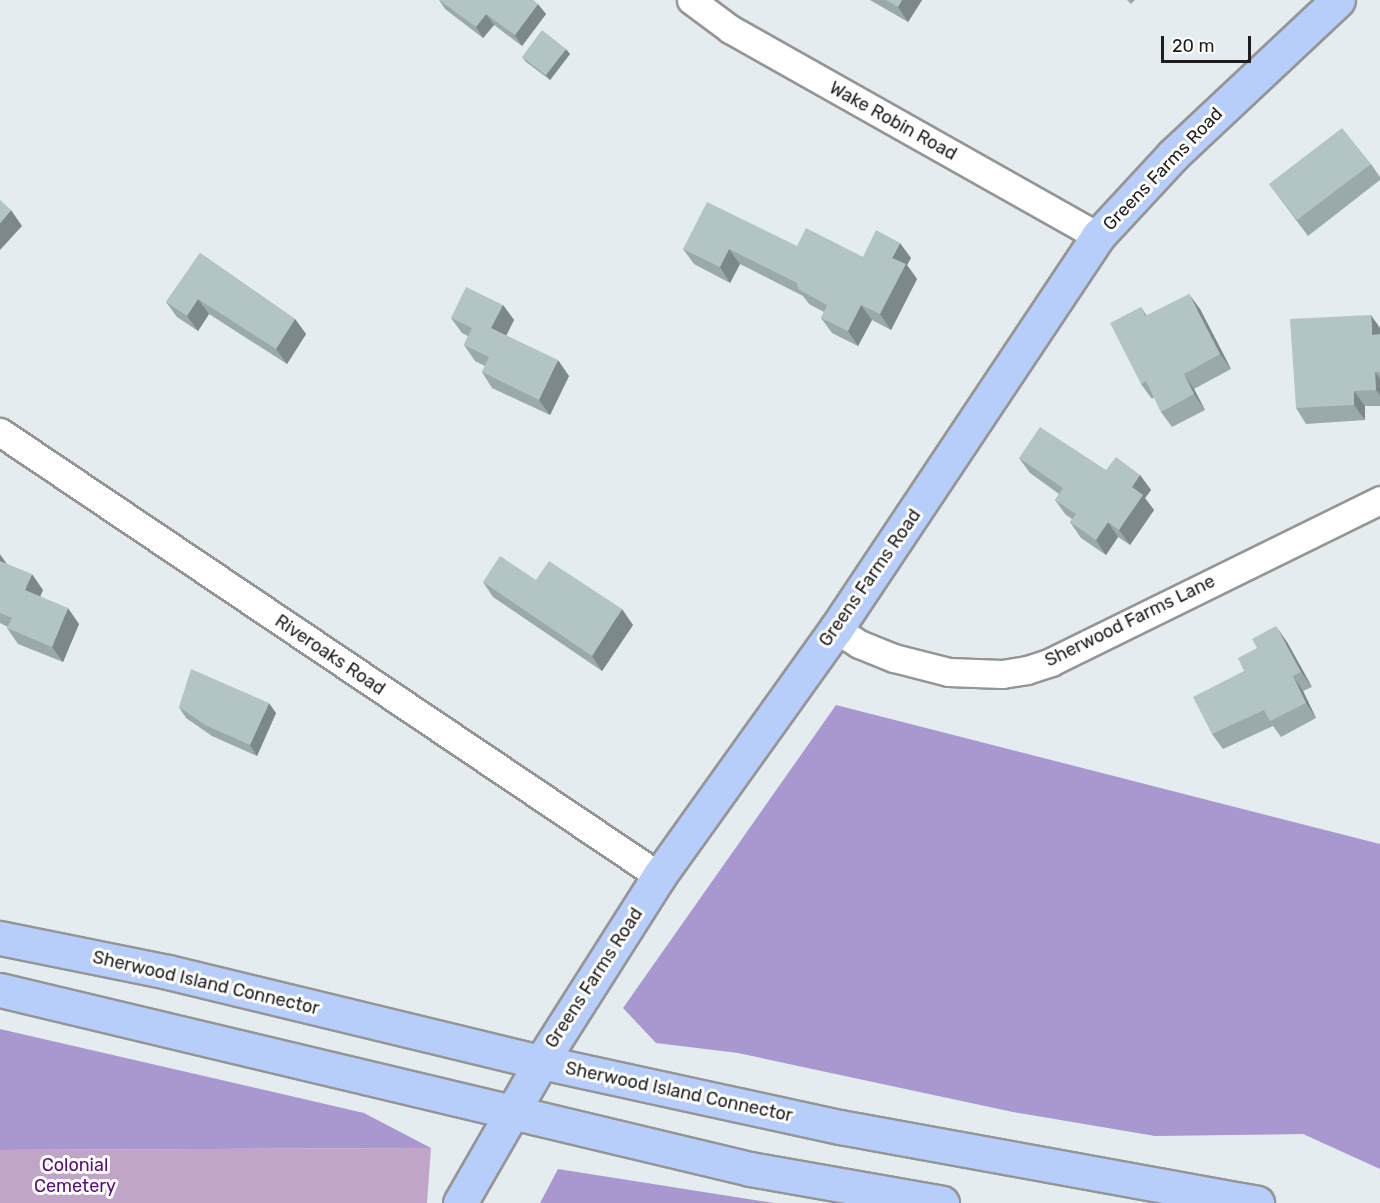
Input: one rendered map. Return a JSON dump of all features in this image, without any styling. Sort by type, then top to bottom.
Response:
[{"type":"main road","name":"Greens Farms Road","points":[[460,1203],[541,1062],[659,876],[836,629],[1098,236],[1173,155],[1338,0]]},
{"type":"main road","name":"Sherwood Island Connector","points":[[0,938],[168,972],[541,1062],[840,1127],[1257,1203]]},
{"type":"main road","points":[[0,990],[510,1113],[806,1181],[942,1203]]},
{"type":"street","name":"Wake Robin Road","points":[[691,0],[730,29],[1098,236]]},
{"type":"street","name":"Riveroaks Road","points":[[0,432],[659,876]]},
{"type":"street","name":"Sherwood Farms Lane","points":[[836,629],[876,651],[949,672],[1002,674],[1027,670],[1051,662],[1380,500]]},
{"type":"shaded area","points":[[836,705],[1380,844],[1380,1169],[1303,1134],[1155,1136],[1013,1112],[738,1053],[656,1043],[623,1008]]},
{"type":"shaded area","points":[[0,1029],[364,1113],[431,1148],[0,1150]]},
{"type":"shaded area","points":[[558,1169],[774,1203],[540,1203]]},
{"type":"green space","name":"Colonial Cemetery","points":[[431,1148],[427,1203],[0,1203],[0,1150]]},
{"type":"building","points":[[439,0],[533,0],[538,4],[515,35],[486,14],[476,27]]},
{"type":"building","points":[[886,0],[902,0],[898,7]]},
{"type":"building","points":[[542,30],[566,49],[546,75],[522,57]]},
{"type":"building","points":[[1342,128],[1371,164],[1297,220],[1269,184]]},
{"type":"building","points":[[0,200],[11,210],[0,223]]},
{"type":"building","points":[[707,202],[797,246],[806,228],[863,257],[876,230],[900,243],[892,258],[906,264],[880,314],[861,305],[848,331],[821,318],[827,305],[798,289],[797,283],[729,249],[720,267],[683,249]]},
{"type":"building","points":[[200,253],[295,319],[276,349],[198,299],[187,316],[166,302]]},
{"type":"building","points":[[466,287],[503,305],[491,328],[558,360],[539,400],[482,372],[489,357],[464,345],[472,328],[451,318]]},
{"type":"building","points":[[1189,294],[1220,354],[1184,374],[1194,394],[1161,412],[1146,381],[1141,384],[1110,323],[1141,307],[1145,316]]},
{"type":"building","points":[[1371,315],[1372,335],[1380,334],[1380,372],[1375,372],[1376,390],[1354,391],[1354,405],[1296,408],[1290,319]]},
{"type":"building","points":[[1040,427],[1106,470],[1116,457],[1140,475],[1132,487],[1143,495],[1119,530],[1108,522],[1096,540],[1070,522],[1076,514],[1055,500],[1063,488],[1019,458]]},
{"type":"building","points":[[500,556],[536,580],[549,561],[622,609],[592,656],[483,582]]},
{"type":"building","points":[[0,561],[32,574],[25,590],[68,608],[52,647],[7,628],[12,618],[0,613]]},
{"type":"building","points":[[1276,626],[1301,672],[1293,676],[1306,703],[1270,721],[1264,710],[1212,734],[1193,697],[1244,671],[1238,658],[1257,648],[1252,639]]},
{"type":"building","points":[[191,669],[269,703],[250,745],[205,725],[179,707]]}]
